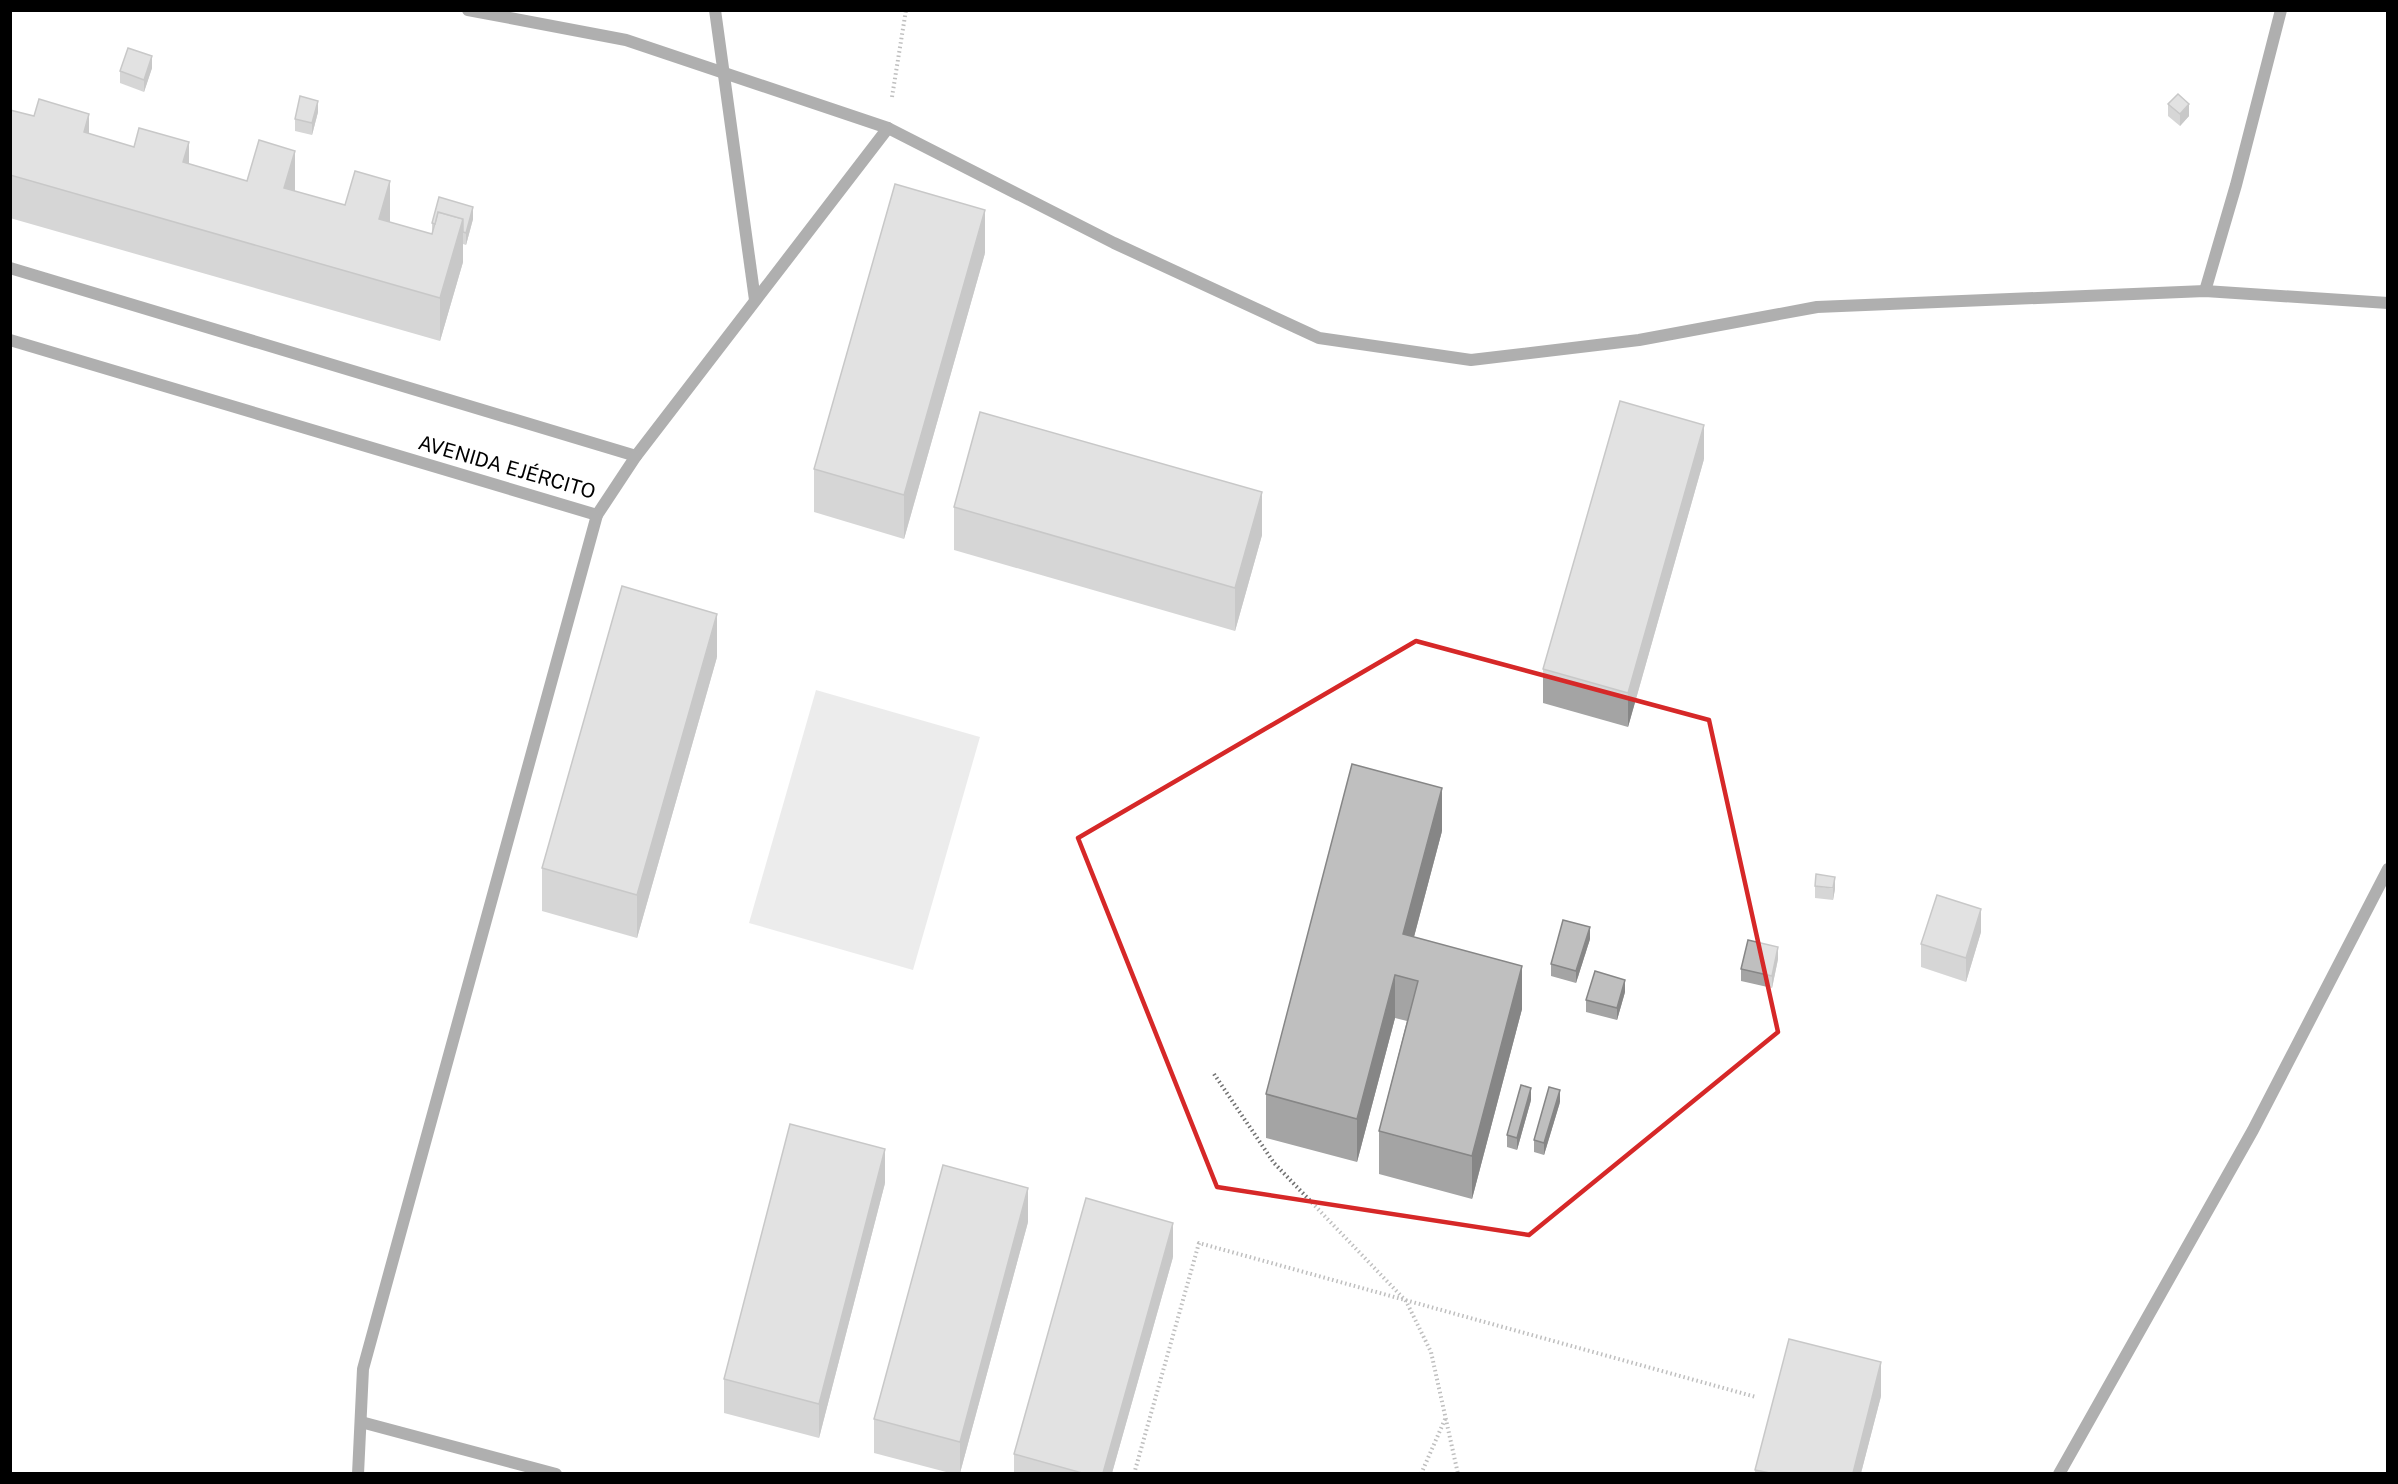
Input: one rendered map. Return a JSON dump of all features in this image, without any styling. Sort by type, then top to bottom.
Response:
[{"type":"lane","points":[[468,10],[626,40],[888,128],[1114,243],[1319,338],[1471,360],[1639,340],[1817,307],[2205,291],[2388,303]]},
{"type":"lane","points":[[715,10],[755,300]]},
{"type":"lane","points":[[2205,291],[2236,185],[2281,10]]},
{"type":"lane","name":"AVENIDA EJÉRCITO","points":[[10,340],[597,515],[636,456],[888,128]]},
{"type":"lane","points":[[10,268],[636,456]]},
{"type":"lane","points":[[358,1473],[363,1370],[597,515]]},
{"type":"lane","points":[[2059,1473],[2253,1130],[2388,869]]},
{"type":"lane","points":[[361,1422],[556,1473]]},
{"type":"path","points":[[888,128],[906,10]]},
{"type":"path","points":[[1214,1074],[1274,1163],[1406,1301],[1431,1352],[1458,1473]]},
{"type":"path","points":[[1134,1473],[1199,1243],[1756,1397]]},
{"type":"path","points":[[1421,1473],[1446,1417]]},
{"type":"highlighted area","points":[[1416,641],[1709,720],[1778,1032],[1529,1235],[1217,1187],[1078,838]]},
{"type":"shaded area","points":[[816,690],[980,737],[913,970],[749,923]]},
{"type":"building","points":[[128,48],[152,56],[144,80],[120,71]]},
{"type":"building","points":[[2178,94],[2189,104],[2180,114],[2168,104]]},
{"type":"building","points":[[300,96],[318,101],[312,123],[295,119]]},
{"type":"building","points":[[39,99],[89,114],[84,132],[134,147],[139,128],[189,142],[183,162],[247,181],[259,140],[295,151],[284,188],[345,205],[355,171],[390,181],[379,219],[432,234],[438,212],[463,219],[440,298],[10,175],[10,110],[34,116]]},
{"type":"building","points":[[895,184],[985,210],[904,495],[814,469]]},
{"type":"building","points":[[439,197],[473,207],[466,233],[463,232],[463,219],[438,212],[435,224],[432,223]]},
{"type":"building","points":[[1620,401],[1704,425],[1628,693],[1543,669]]},
{"type":"building","points":[[980,412],[1262,492],[1235,588],[954,507]]},
{"type":"building","points":[[622,586],[717,614],[637,895],[542,868]]},
{"type":"building","points":[[1352,764],[1442,788],[1403,934],[1522,966],[1472,1156],[1379,1131],[1418,981],[1395,975],[1357,1119],[1266,1094]]},
{"type":"building","points":[[1816,874],[1835,877],[1833,888],[1815,886]]},
{"type":"building","points":[[1937,895],[1981,909],[1966,958],[1921,944]]},
{"type":"building","points":[[1563,920],[1590,927],[1576,971],[1551,964]]},
{"type":"building","points":[[1748,940],[1778,947],[1772,976],[1741,969]]},
{"type":"building","points":[[1595,971],[1625,980],[1617,1008],[1586,1000]]},
{"type":"building","points":[[1521,1085],[1531,1088],[1517,1138],[1507,1135]]},
{"type":"building","points":[[1549,1087],[1560,1090],[1544,1143],[1534,1140]]},
{"type":"building","points":[[790,1124],[885,1149],[819,1404],[724,1379]]},
{"type":"building","points":[[943,1165],[1028,1188],[960,1442],[874,1419]]},
{"type":"building","points":[[1086,1198],[1173,1223],[1103,1473],[1082,1473],[1014,1454]]},
{"type":"building","points":[[1789,1339],[1881,1362],[1853,1473],[1770,1473],[1755,1470]]}]
